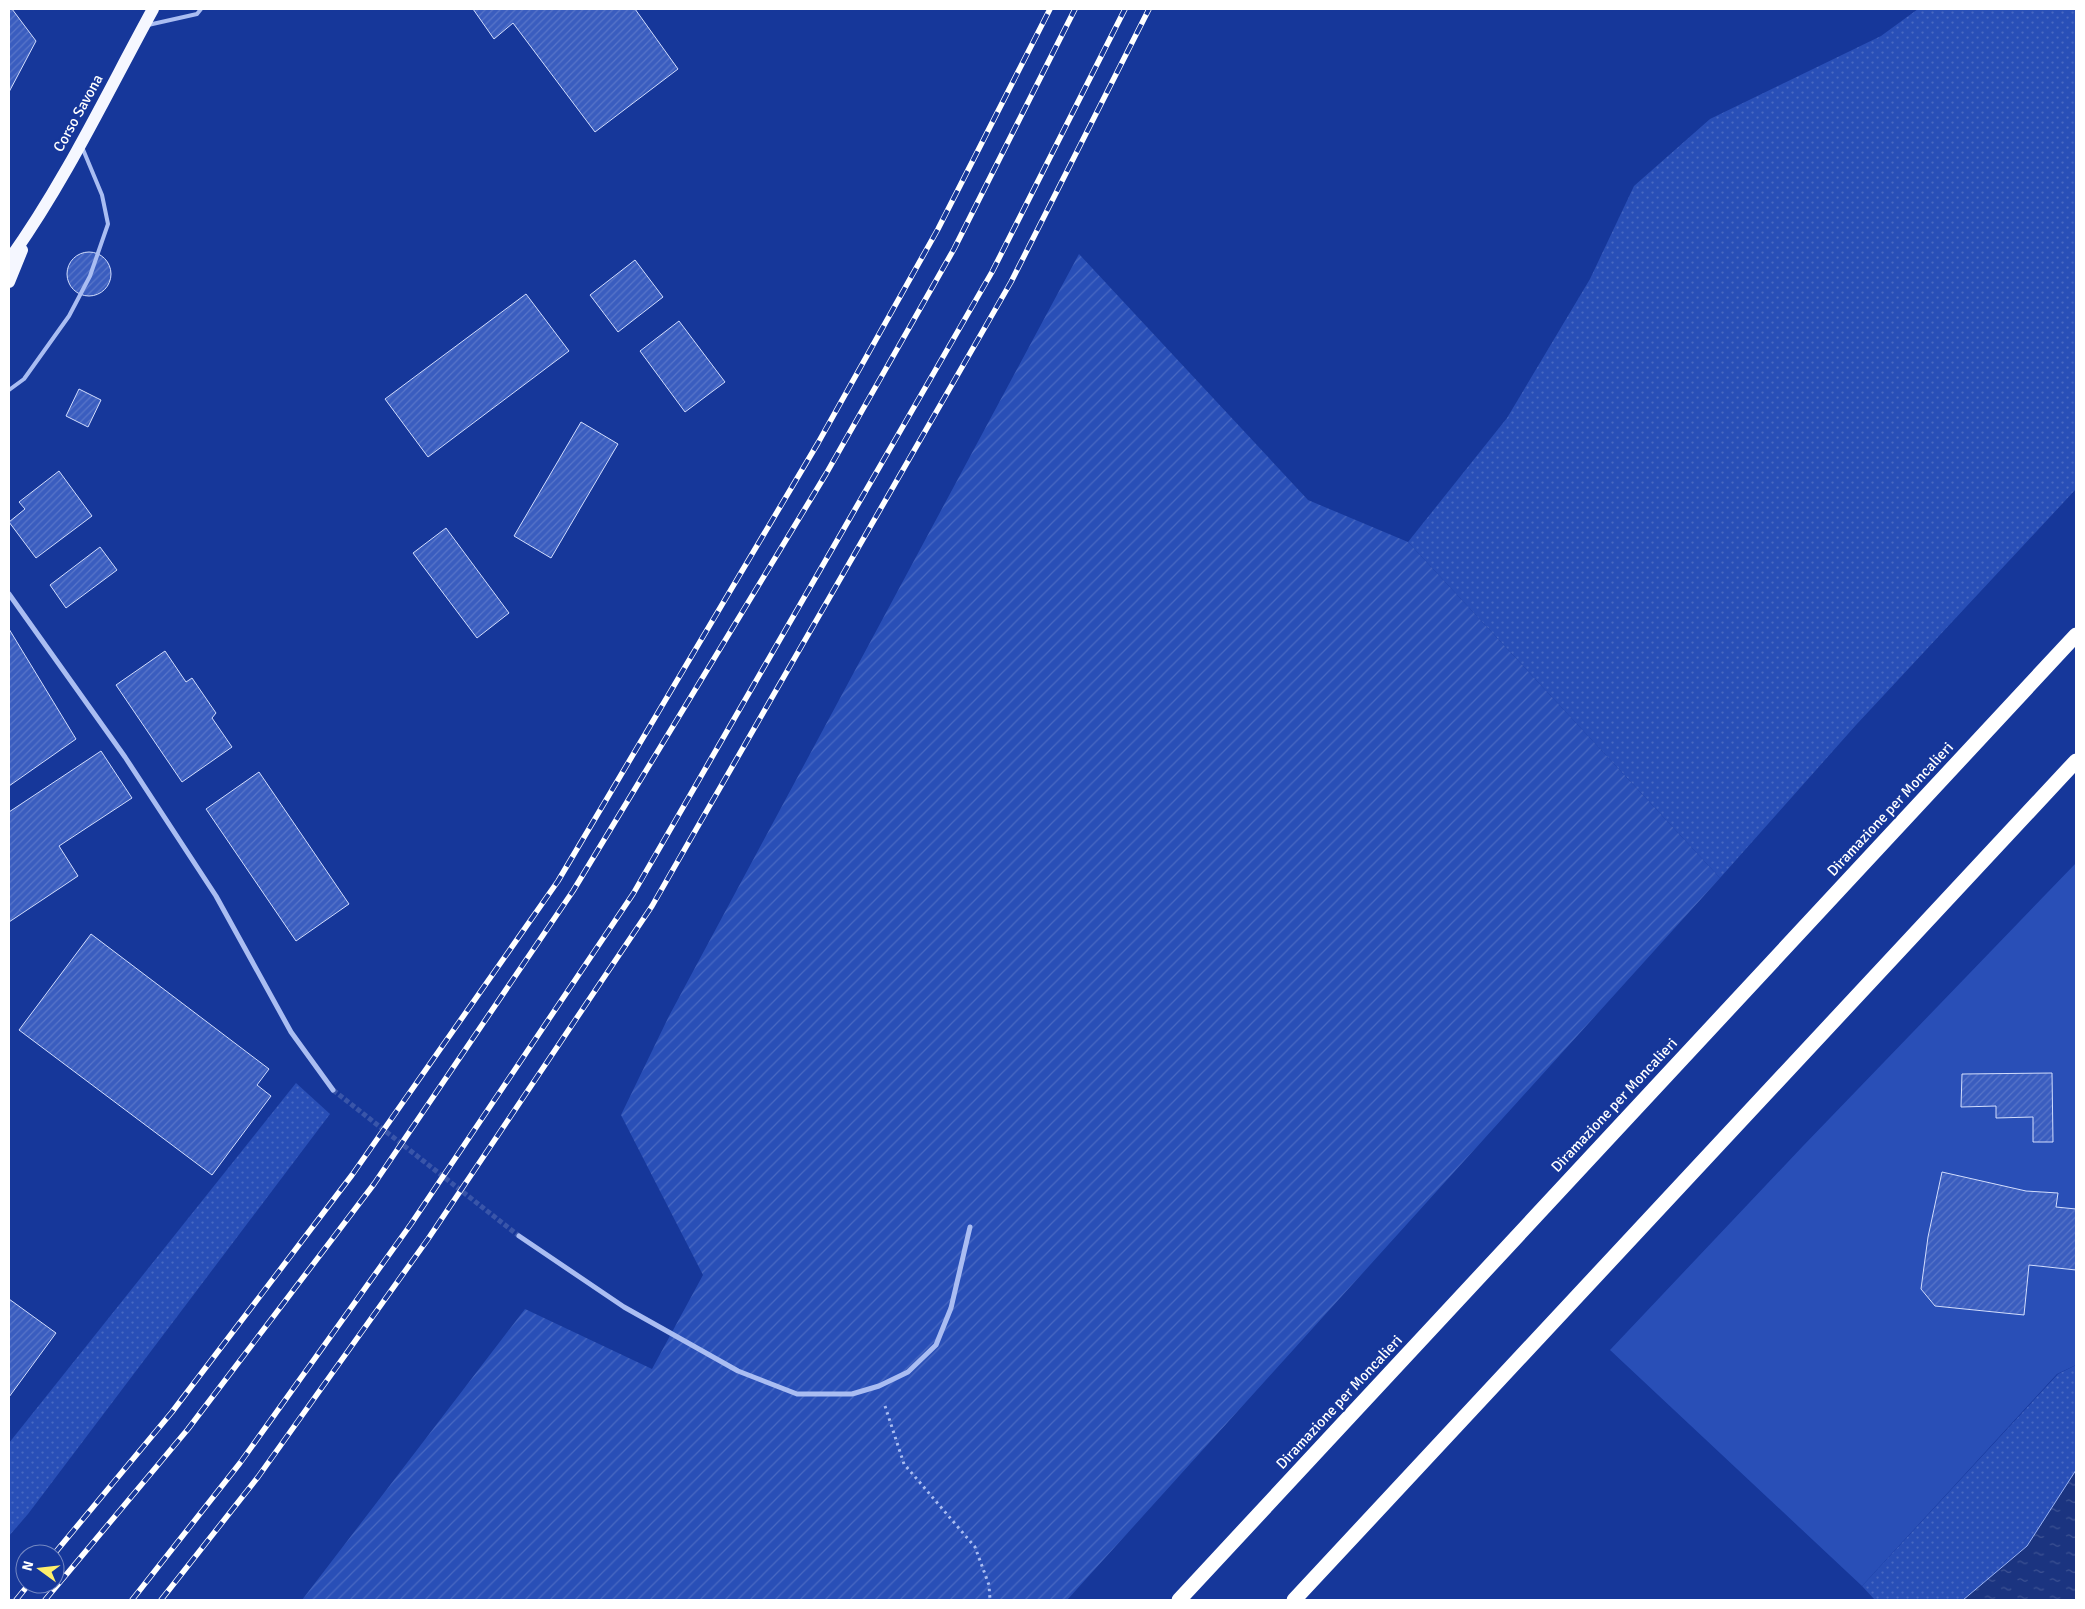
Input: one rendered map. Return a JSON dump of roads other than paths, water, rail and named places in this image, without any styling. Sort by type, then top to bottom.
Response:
[{"type":"highway","name":"Diramazione per Moncalieri","points":[[1179,1600],[2076,635]]},
{"type":"highway","points":[[1294,1600],[2076,761]]},
{"type":"main road","name":"Corso Savona","points":[[9,260],[29,232],[153,9]]},
{"type":"main road","name":"Corso Savona","points":[[9,282],[29,232]]},
{"type":"street","points":[[9,594],[125,757],[200,871],[216,896],[291,1032],[333,1090]]},
{"type":"street","points":[[519,1236],[624,1307],[738,1371],[797,1394],[852,1394],[879,1386],[908,1372],[936,1345],[952,1308],[970,1226]]},
{"type":"lane","points":[[144,26],[197,14],[201,9]]},
{"type":"lane","points":[[9,390],[24,378],[70,316],[90,276],[108,224],[102,196],[80,143]]},
{"type":"water","points":[[2076,1470],[2076,1600],[1963,1600],[2027,1546]]},
{"type":"tunnel","points":[[333,1090],[519,1236]]},
{"type":"railway","points":[[62,1544],[172,1412],[352,1175],[558,881],[818,443],[938,229],[1050,9]]},
{"type":"railway","points":[[45,1600],[188,1429],[374,1184],[573,891],[826,474],[954,249],[1075,9]]},
{"type":"railway","points":[[132,1600],[240,1463],[411,1224],[633,894],[992,272],[1125,9]]},
{"type":"railway","points":[[161,1600],[258,1477],[428,1239],[652,906],[1011,282],[1149,9]]},
{"type":"railway","points":[[16,1600],[21,1594]]}]
